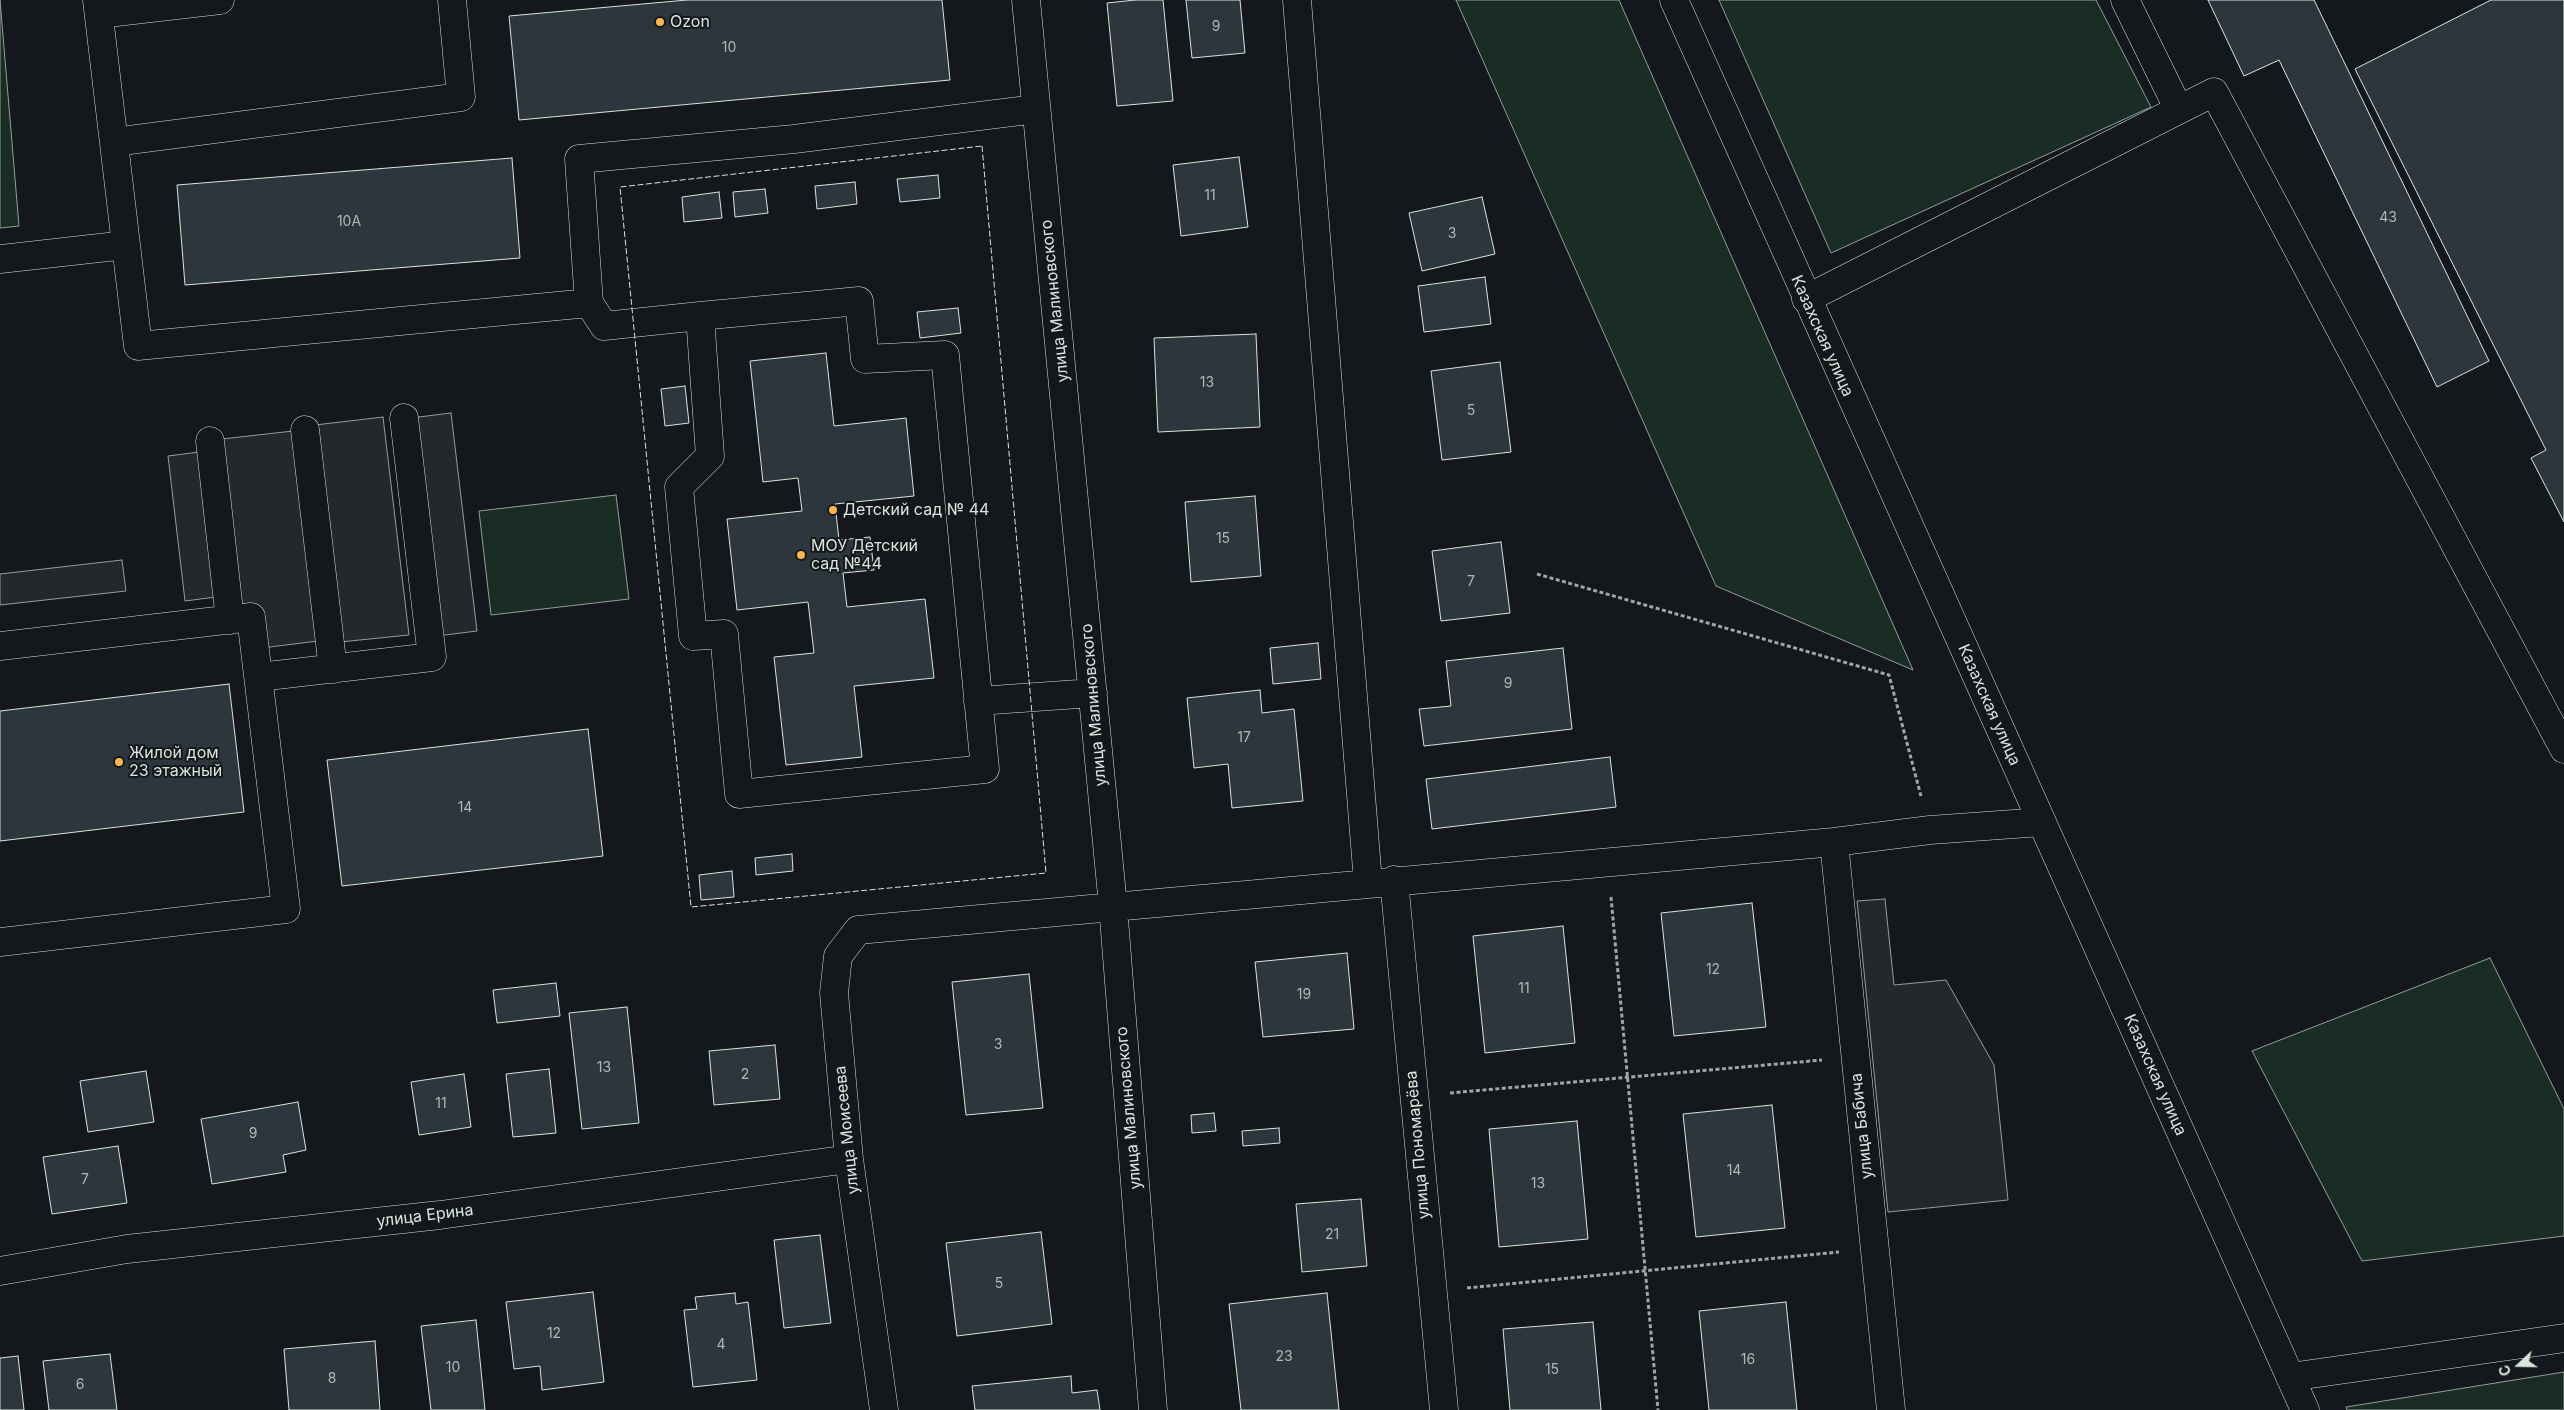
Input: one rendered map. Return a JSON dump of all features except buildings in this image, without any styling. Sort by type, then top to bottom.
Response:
[{"type":"street","points":[[220,0],[98,7],[138,346],[589,303]]},
{"type":"street","points":[[114,142],[461,97],[452,0]]},
{"type":"street","name":"улица Малиновского","points":[[1026,0],[1113,906],[1153,1410]]},
{"type":"street","name":"улица Пономарёва","points":[[1297,0],[1381,881],[1414,1097],[1444,1410]]},
{"type":"street","name":"Казахская улица","points":[[1674,0],[1806,299],[2305,1410]]},
{"type":"street","points":[[2125,0],[2179,110]]},
{"type":"street","points":[[1806,299],[2214,92],[2564,749]]},
{"type":"street","points":[[700,316],[710,456],[679,487],[693,636],[724,634],[739,794],[985,769],[945,356],[865,359],[859,301],[700,316],[604,326],[589,303],[579,158],[794,140],[1036,109]]},
{"type":"street","points":[[0,259],[126,245]]},
{"type":"street","points":[[259,677],[432,657],[404,418]]},
{"type":"street","points":[[305,430],[333,669]]},
{"type":"street","points":[[210,441],[230,620]]},
{"type":"street","points":[[0,646],[252,617],[286,909],[0,942]]},
{"type":"street","points":[[978,701],[1093,693]]},
{"type":"street","name":"улица Моисеева","points":[[884,1410],[849,1159],[834,993],[838,956],[858,930],[1381,881],[1834,842],[1930,830],[2042,822]]},
{"type":"street","name":"улица Бабича","points":[[1834,842],[1891,1410]]},
{"type":"street","name":"улица Ерина","points":[[0,1272],[127,1249],[440,1215],[849,1159]]},
{"type":"street","points":[[2290,1377],[2564,1338]]},
{"type":"path","points":[[1537,574],[1889,675],[1930,830]]},
{"type":"path","points":[[1608,862],[1658,1410]]},
{"type":"path","points":[[1414,1097],[1855,1057]]},
{"type":"path","points":[[1432,1292],[1875,1249]]},
{"type":"green space","points":[[0,0],[19,226],[0,228]]},
{"type":"green space","points":[[1456,0],[1619,0],[1913,670],[1716,586]]},
{"type":"green space","points":[[1719,0],[2096,0],[2151,107],[1831,253]]},
{"type":"green space","points":[[616,495],[629,599],[491,615],[479,511]]},
{"type":"green space","points":[[2490,958],[2564,1109],[2564,1236],[2362,1261],[2252,1051]]},
{"type":"green space","points":[[2564,1372],[2564,1410],[2347,1410],[2346,1407]]},
{"type":"shaded area","points":[[451,413],[477,631],[437,636],[411,418]]},
{"type":"shaded area","points":[[383,417],[409,635],[340,642],[315,425]]},
{"type":"shaded area","points":[[293,431],[318,641],[246,650],[222,439]]},
{"type":"shaded area","points":[[199,452],[216,597],[185,601],[168,456]]},
{"type":"shaded area","points":[[122,560],[126,591],[0,605],[0,574]]},
{"type":"shaded area","points":[[1885,899],[1894,985],[1946,980],[1994,1065],[2008,1200],[1888,1212],[1857,901]]},
{"type":"fence","points":[[982,146],[1046,873],[691,907],[620,187],[982,146]]},
{"type":"place","name":"Ozon","points":[[660,22]]},
{"type":"place","name":"Детский сад № 44","points":[[833,510]]},
{"type":"place","name":"МОУ Детский сад №44","points":[[801,555]]},
{"type":"place","name":"Жилой дом 23 этажный","points":[[119,762]]}]
